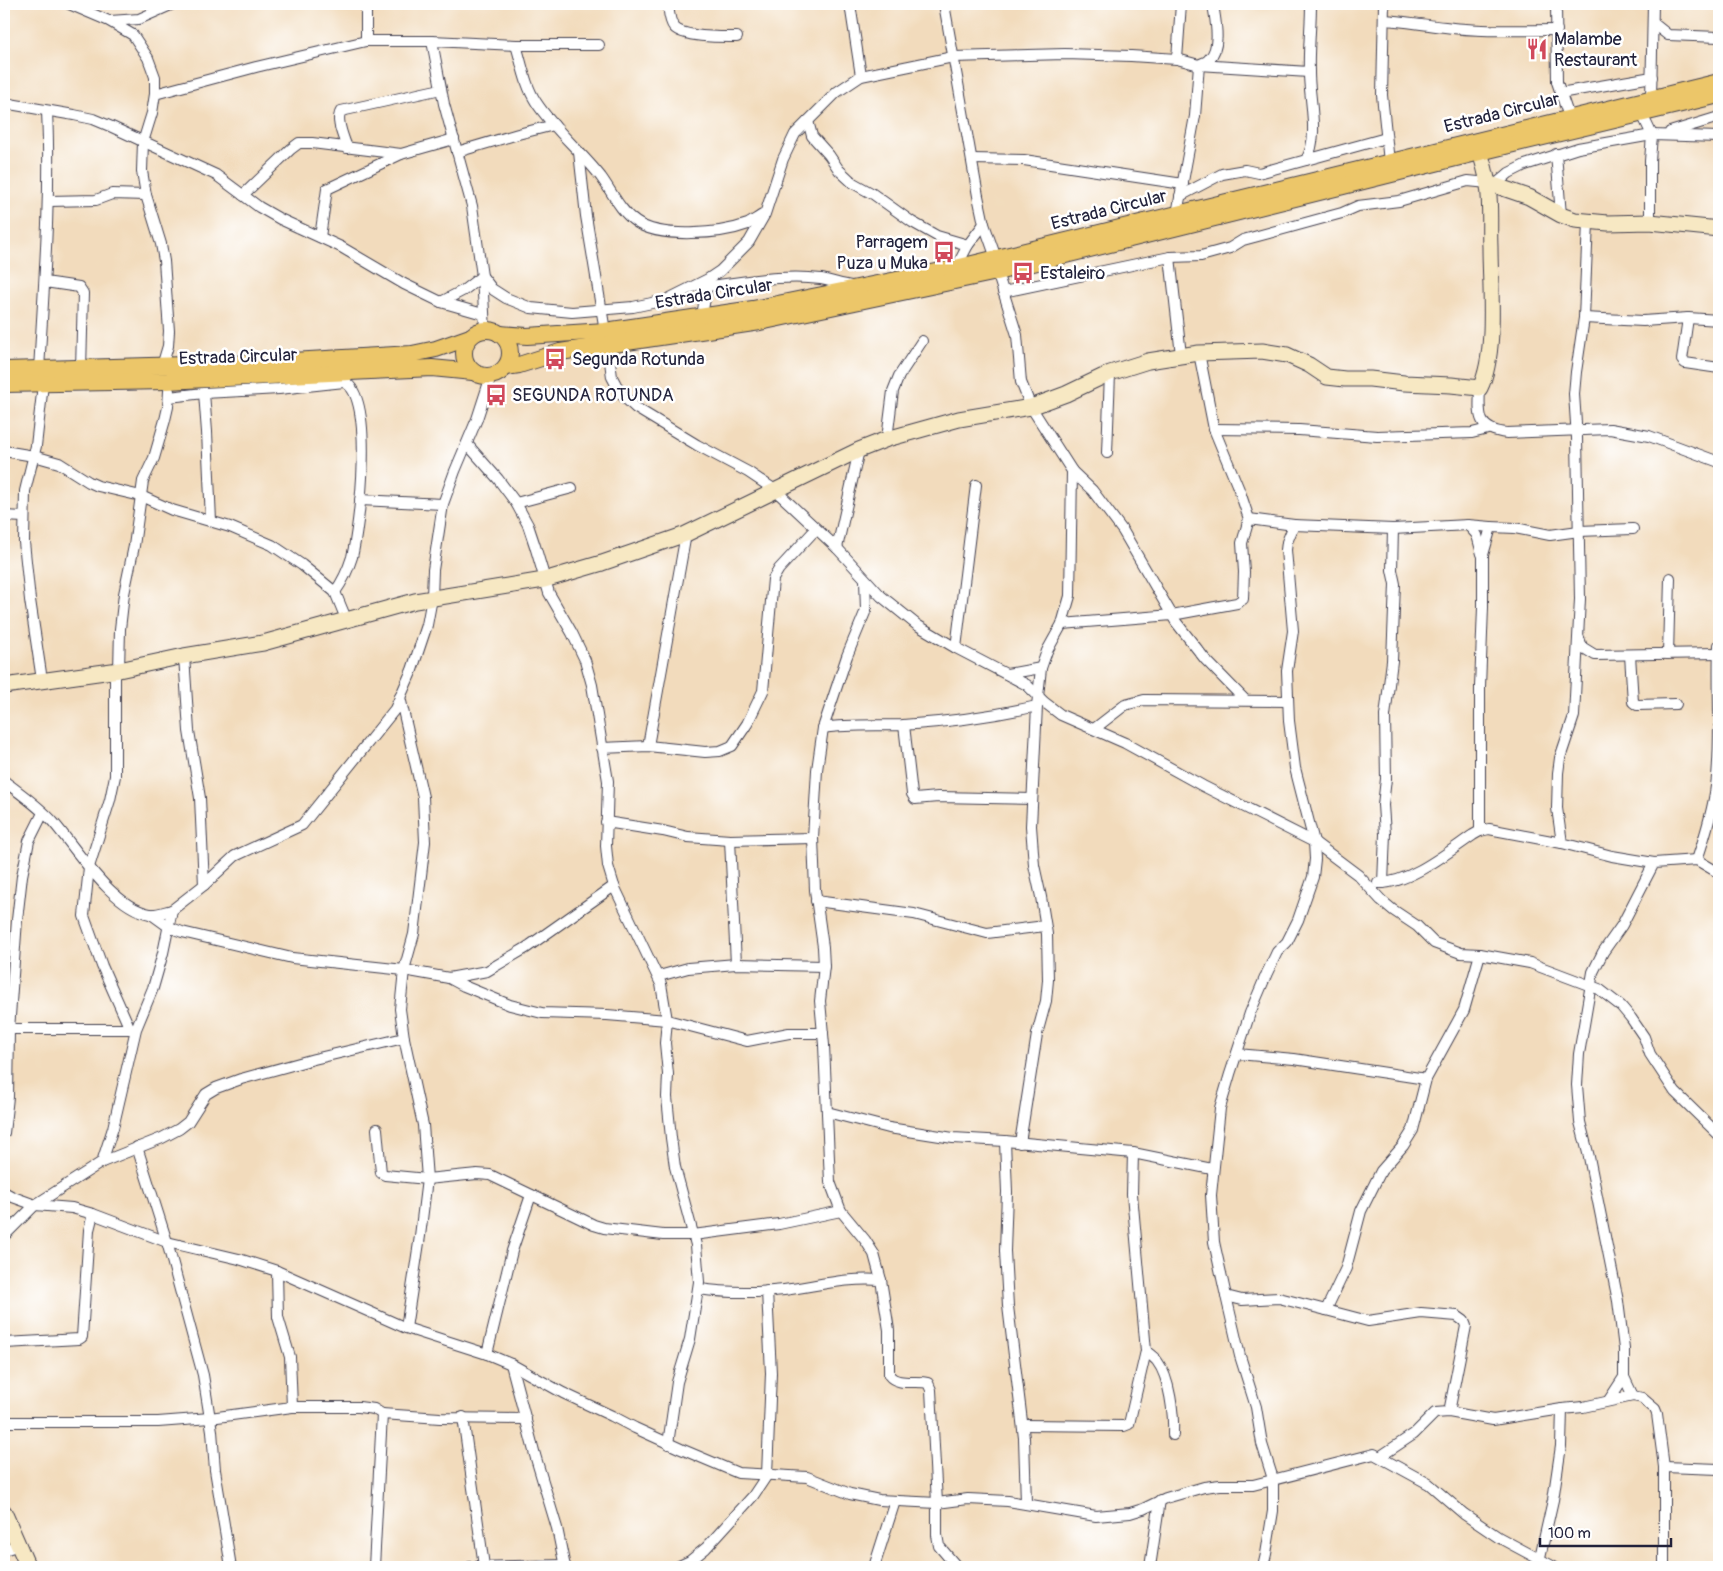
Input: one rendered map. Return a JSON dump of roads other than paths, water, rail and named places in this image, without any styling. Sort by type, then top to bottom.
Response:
[{"type":"main road","name":"Estrada Circular","points":[[506,367],[519,365],[606,338],[702,316],[753,309],[956,268],[996,265],[1177,214],[1719,82]]},
{"type":"main road","name":"Estrada Circular","points":[[166,381],[182,366],[412,354],[436,349],[485,334],[606,338],[760,322],[1719,95]]},
{"type":"main road","points":[[485,334],[507,341],[510,350],[510,359],[506,367],[499,373],[491,376],[482,376],[473,372],[464,359],[466,344],[485,334]]},
{"type":"main road","name":"Estrada Circular","points":[[4,384],[81,368],[166,381]]},
{"type":"main road","name":"Estrada Circular","points":[[4,370],[41,377],[166,381],[432,368],[473,372]]},
{"type":"street","points":[[68,4],[109,21],[133,34],[148,58],[155,77],[152,113],[143,142],[142,171],[146,195],[161,244],[164,261],[168,319],[166,381],[168,407],[154,458],[143,481],[122,611],[117,670],[114,776],[110,800],[89,867],[84,916],[102,966],[133,1029]]},
{"type":"street","points":[[109,21],[139,19],[173,4]]},
{"type":"street","points":[[366,4],[366,41]]},
{"type":"street","points":[[668,4],[673,26],[678,30],[698,35],[737,37]]},
{"type":"street","points":[[850,4],[861,76]]},
{"type":"street","points":[[944,4],[984,224],[1002,292],[1017,335],[1021,382],[1031,407],[1072,471],[1092,490],[1123,531],[1172,615],[1205,659],[1245,700]]},
{"type":"street","points":[[1177,59],[1181,4]]},
{"type":"street","points":[[1199,65],[1209,60],[1214,52],[1216,43],[1213,4]]},
{"type":"street","points":[[1311,4],[1309,72],[1313,115],[1312,156]]},
{"type":"street","points":[[1384,4],[1382,95],[1389,162]]},
{"type":"street","points":[[1556,4],[1557,82],[1570,117]]},
{"type":"street","points":[[1651,99],[1653,4]]},
{"type":"street","points":[[133,34],[139,19]]},
{"type":"street","points":[[1384,20],[1490,30],[1557,30]]},
{"type":"street","points":[[1653,23],[1668,35],[1719,37]]},
{"type":"street","points":[[1652,49],[1668,35]]},
{"type":"street","points":[[155,94],[256,67],[366,41],[599,45]]},
{"type":"street","points":[[432,41],[441,89],[472,206],[482,276],[485,334]]},
{"type":"street","points":[[516,45],[529,88],[536,102],[554,126],[600,176],[619,205],[636,222],[658,231],[686,235],[747,224],[765,214]]},
{"type":"street","points":[[702,316],[708,283],[749,242],[765,214],[783,159],[795,134],[837,92],[861,76],[953,58],[1065,54],[1177,59],[1199,65],[1309,72]]},
{"type":"street","points":[[1177,214],[1195,116],[1199,65]]},
{"type":"street","points":[[1560,93],[1652,77]]},
{"type":"street","points":[[347,148],[338,119],[338,114],[341,111],[441,89]]},
{"type":"street","points":[[4,103],[93,119],[216,175],[280,219],[341,247],[404,284],[441,302],[483,314]]},
{"type":"street","points":[[42,680],[26,568],[24,517],[26,491],[34,456],[41,377],[49,201],[47,111]]},
{"type":"street","points":[[1642,114],[1652,135],[1650,222]]},
{"type":"street","points":[[1665,134],[1719,117]]},
{"type":"street","points":[[808,121],[812,136],[839,170],[853,183],[873,194],[912,222],[937,236],[968,245]]},
{"type":"street","points":[[457,152],[518,134],[554,126]]},
{"type":"street","points":[[1492,184],[1524,164],[1578,148],[1652,135],[1719,137]]},
{"type":"street","points":[[1180,196],[1222,174],[1245,170],[1259,173],[1312,156],[1386,138]]},
{"type":"street","points":[[320,237],[327,189],[402,154],[454,139]]},
{"type":"street","points":[[243,195],[291,149],[299,144],[402,154]]},
{"type":"street","points":[[579,152],[586,216],[612,377],[621,394],[636,408],[697,445],[748,472],[775,490],[837,548],[865,580],[917,625],[956,648],[1027,685],[1038,701],[1125,743],[1262,817],[1314,842],[1358,875],[1392,910],[1417,926],[1434,943],[1461,953],[1480,954],[1530,963],[1599,989],[1620,1006],[1631,1018],[1644,1037],[1650,1054],[1675,1092],[1719,1135]]},
{"type":"street","points":[[1480,152],[1492,184],[1490,208],[1492,300],[1488,359],[1480,388],[1479,407],[1481,420],[1488,429]]},
{"type":"street","points":[[1556,154],[1561,215]]},
{"type":"street","points":[[972,159],[1024,160],[1183,184]]},
{"type":"street","points":[[1002,292],[1170,257],[1201,256],[1230,248],[1243,240],[1342,213],[1358,206],[1399,201],[1468,181],[1492,184],[1529,197],[1561,215],[1575,220],[1588,222],[1650,222],[1719,229]]},
{"type":"street","points":[[49,201],[96,200],[112,194],[146,195]]},
{"type":"street","points":[[1562,843],[1557,808],[1558,773],[1560,758],[1574,716],[1580,599],[1574,394],[1584,318],[1588,222]]},
{"type":"street","points":[[956,268],[968,245],[984,224]]},
{"type":"street","points":[[1170,257],[1181,356]]},
{"type":"street","points":[[441,302],[464,290],[482,276]]},
{"type":"street","points":[[482,276],[492,289],[506,298],[531,308],[572,312],[633,307],[666,300],[708,283],[804,278],[821,279],[857,288]]},
{"type":"street","points":[[45,282],[79,287],[83,293],[81,368]]},
{"type":"street","points":[[1584,318],[1643,321],[1688,318],[1719,320]]},
{"type":"street","points":[[1688,318],[1682,360],[1685,363],[1719,368]]},
{"type":"street","points":[[887,439],[893,391],[899,376],[922,341]]},
{"type":"street","points":[[168,346],[182,366]]},
{"type":"street","points":[[4,686],[117,670],[184,656],[263,643],[400,605],[544,580],[602,563],[686,534],[859,450],[887,439],[959,419],[1031,407],[1066,394],[1110,373],[1148,361],[1199,352],[1262,350],[1288,355],[1309,365],[1327,378],[1370,379],[1404,384],[1480,388]]},
{"type":"street","points":[[1062,624],[1172,615],[1237,603],[1243,599],[1242,543],[1249,519],[1214,429],[1199,352]]},
{"type":"street","points":[[1107,453],[1110,373]]},
{"type":"street","points":[[151,914],[172,910],[204,885],[236,856],[302,825],[395,709],[412,670],[427,625],[444,504],[491,376]]},
{"type":"street","points":[[166,381],[204,393],[278,389],[344,382],[352,388],[357,403],[363,439],[360,500],[351,558],[344,578],[335,592]]},
{"type":"street","points":[[204,393],[211,521]]},
{"type":"street","points":[[1214,429],[1300,430],[1377,436],[1472,433],[1488,429],[1507,433],[1610,429],[1649,436],[1719,462]]},
{"type":"street","points":[[467,444],[516,503],[533,539],[549,593],[585,660],[592,685],[608,781],[606,822],[608,866],[614,886],[662,984],[667,1020],[665,1043],[671,1138],[675,1167],[682,1187],[698,1259],[698,1289],[690,1339],[677,1382],[668,1444]]},
{"type":"street","points":[[837,548],[859,450]]},
{"type":"street","points":[[4,451],[59,462],[98,486],[141,496],[172,510],[230,527],[272,545],[335,592],[346,620]]},
{"type":"street","points":[[1020,1142],[1037,1034],[1046,1001],[1048,980],[1046,926],[1034,865],[1031,826],[1038,701],[1041,668],[1047,651],[1062,624],[1070,596],[1072,471]]},
{"type":"street","points":[[956,648],[976,485]]},
{"type":"street","points":[[516,503],[572,488]]},
{"type":"street","points":[[360,500],[444,504]]},
{"type":"street","points":[[4,516],[24,517]]},
{"type":"street","points":[[1249,519],[1294,526],[1393,529],[1468,525],[1515,528],[1550,535],[1579,531],[1633,529]]},
{"type":"street","points":[[1468,525],[1477,535],[1482,555],[1480,831]]},
{"type":"street","points":[[1263,1567],[1272,1511],[1272,1479],[1262,1444],[1256,1407],[1240,1356],[1214,1242],[1211,1214],[1212,1169],[1220,1108],[1250,1012],[1277,952],[1287,942],[1298,920],[1313,877],[1314,842],[1295,768],[1288,701],[1287,671],[1293,631],[1286,550],[1287,542],[1294,526]]},
{"type":"street","points":[[1482,555],[1491,527]]},
{"type":"street","points":[[602,748],[648,746],[705,752],[727,749],[738,740],[763,692],[773,579],[779,569],[816,529]]},
{"type":"street","points":[[1384,883],[1385,716],[1392,661],[1395,584],[1392,570],[1393,529]]},
{"type":"street","points":[[648,746],[686,534]]},
{"type":"street","points":[[1668,654],[1670,578]]},
{"type":"street","points":[[865,580],[866,610]]},
{"type":"street","points":[[882,596],[866,610],[847,656],[827,712],[816,776],[813,838],[816,901],[824,966],[820,1002],[828,1112],[830,1182],[831,1189],[841,1210],[874,1254],[881,1280],[889,1330],[889,1375],[892,1380],[919,1380],[928,1383],[932,1390],[937,1535],[939,1546],[957,1567]]},
{"type":"street","points":[[1578,635],[1582,647],[1595,656],[1719,653]]},
{"type":"street","points":[[1697,860],[1707,832],[1716,786],[1719,744],[1719,645]]},
{"type":"street","points":[[1630,655],[1633,702],[1637,705],[1676,704]]},
{"type":"street","points":[[184,656],[189,731],[200,798],[204,885]]},
{"type":"street","points":[[1007,674],[1041,668]]},
{"type":"street","points":[[400,697],[423,797],[425,842],[414,934],[404,970],[400,1009],[404,1038],[423,1124],[427,1179],[406,1328]]},
{"type":"street","points":[[1094,729],[1125,704],[1144,700],[1288,701]]},
{"type":"street","points":[[823,728],[904,725],[955,720],[1038,701]]},
{"type":"street","points":[[827,712],[840,726]]},
{"type":"street","points":[[904,725],[912,794],[915,799],[938,797],[1032,799]]},
{"type":"street","points":[[4,781],[53,822],[103,884],[130,906],[151,914],[169,928],[292,958],[404,970],[449,978],[510,1005],[542,1013],[607,1015],[667,1020],[747,1041],[789,1033],[823,1033]]},
{"type":"street","points":[[4,1133],[10,1062],[6,1029],[22,876],[29,841],[44,813]]},
{"type":"street","points":[[606,822],[688,837],[730,840],[813,838]]},
{"type":"street","points":[[1365,882],[1384,883],[1399,879],[1417,871],[1480,831],[1488,829],[1562,843],[1612,856],[1654,863],[1697,860],[1719,873]]},
{"type":"street","points":[[730,840],[736,964]]},
{"type":"street","points":[[1633,1396],[1624,1377],[1624,1349],[1618,1301],[1601,1211],[1580,1122],[1577,1085],[1579,1054],[1593,972],[1622,926],[1654,863]]},
{"type":"street","points":[[449,978],[487,971],[533,943],[614,886]]},
{"type":"street","points":[[816,901],[914,914],[987,933],[1046,926]]},
{"type":"street","points":[[102,1162],[113,1128],[133,1029],[153,988],[172,910]]},
{"type":"street","points":[[1326,1310],[1346,1268],[1361,1211],[1381,1171],[1403,1146],[1413,1130],[1426,1079],[1464,1010],[1480,954]]},
{"type":"street","points":[[659,976],[688,968],[736,964],[824,966]]},
{"type":"street","points":[[6,1029],[133,1029]]},
{"type":"street","points":[[4,1236],[36,1205],[102,1162],[179,1130],[188,1122],[206,1094],[216,1088],[241,1079],[322,1057],[404,1038]]},
{"type":"street","points":[[1236,1054],[1302,1060],[1426,1079]]},
{"type":"street","points":[[828,1112],[889,1128],[953,1138],[1020,1142],[1133,1153],[1212,1169]]},
{"type":"street","points":[[377,1129],[381,1173],[391,1177],[427,1179],[490,1175],[604,1228],[664,1235],[693,1235],[779,1224],[841,1210]]},
{"type":"street","points":[[1005,1141],[1007,1192],[1005,1251],[1008,1306],[1023,1425],[1026,1503]]},
{"type":"street","points":[[137,1147],[168,1242],[203,1375],[230,1567]]},
{"type":"street","points":[[1023,1425],[1124,1426],[1129,1424],[1146,1350],[1132,1194],[1133,1153]]},
{"type":"street","points":[[4,1192],[36,1205],[72,1208],[93,1214],[168,1242],[239,1259],[277,1271],[406,1328],[488,1354],[511,1364],[634,1428],[738,1473],[807,1477],[850,1494],[879,1500],[937,1503],[968,1499],[1026,1503],[1076,1513],[1108,1516],[1130,1513],[1160,1500],[1204,1487],[1254,1485],[1272,1479],[1307,1473],[1328,1465],[1371,1454],[1381,1456],[1389,1463],[1429,1484],[1475,1522],[1538,1564],[1554,1567]]},
{"type":"street","points":[[488,1354],[512,1252],[531,1195]]},
{"type":"street","points":[[5,1343],[82,1338],[89,1230],[93,1214]]},
{"type":"street","points":[[277,1271],[278,1317],[292,1369],[292,1407]]},
{"type":"street","points":[[698,1289],[743,1293],[861,1278],[881,1280]]},
{"type":"street","points":[[677,1567],[690,1561],[706,1548],[753,1496],[767,1475],[771,1373],[767,1291]]},
{"type":"street","points":[[1226,1296],[1242,1300],[1280,1298],[1368,1321],[1421,1313],[1457,1316],[1466,1326],[1449,1412]]},
{"type":"street","points":[[1146,1350],[1157,1361],[1167,1386],[1174,1424],[1173,1435]]},
{"type":"street","points":[[470,1567],[565,1566],[557,1528],[511,1364]]},
{"type":"street","points":[[1609,1400],[1624,1377]]},
{"type":"street","points":[[1381,1456],[1414,1434],[1433,1415],[1449,1412],[1493,1420],[1583,1407],[1633,1396],[1642,1398],[1651,1405],[1657,1414],[1664,1467],[1664,1567]]},
{"type":"street","points":[[4,1422],[158,1422],[210,1418],[292,1407],[359,1407],[374,1409],[382,1414],[440,1418],[526,1419]]},
{"type":"street","points":[[1538,1564],[1561,1446],[1562,1410]]},
{"type":"street","points":[[374,1567],[382,1414]]},
{"type":"street","points":[[464,1417],[484,1566]]},
{"type":"street","points":[[1664,1467],[1719,1469]]},
{"type":"street","points":[[1150,1567],[1160,1500]]},
{"type":"street","points":[[874,1567],[895,1501]]},
{"type":"street","points":[[4,1512],[28,1567]]},
{"type":"street","points":[[4,1550],[18,1545]]},
{"type":"place","name":"Malambe Restaurant","points":[[1537,49]]},
{"type":"place","name":"Parragem Puza u Muka","points":[[944,252]]},
{"type":"place","name":"Estaleiro","points":[[1023,273]]},
{"type":"place","name":"Segunda Rotunda","points":[[555,359]]},
{"type":"place","name":"SEGUNDA ROTUNDA","points":[[496,395]]}]
